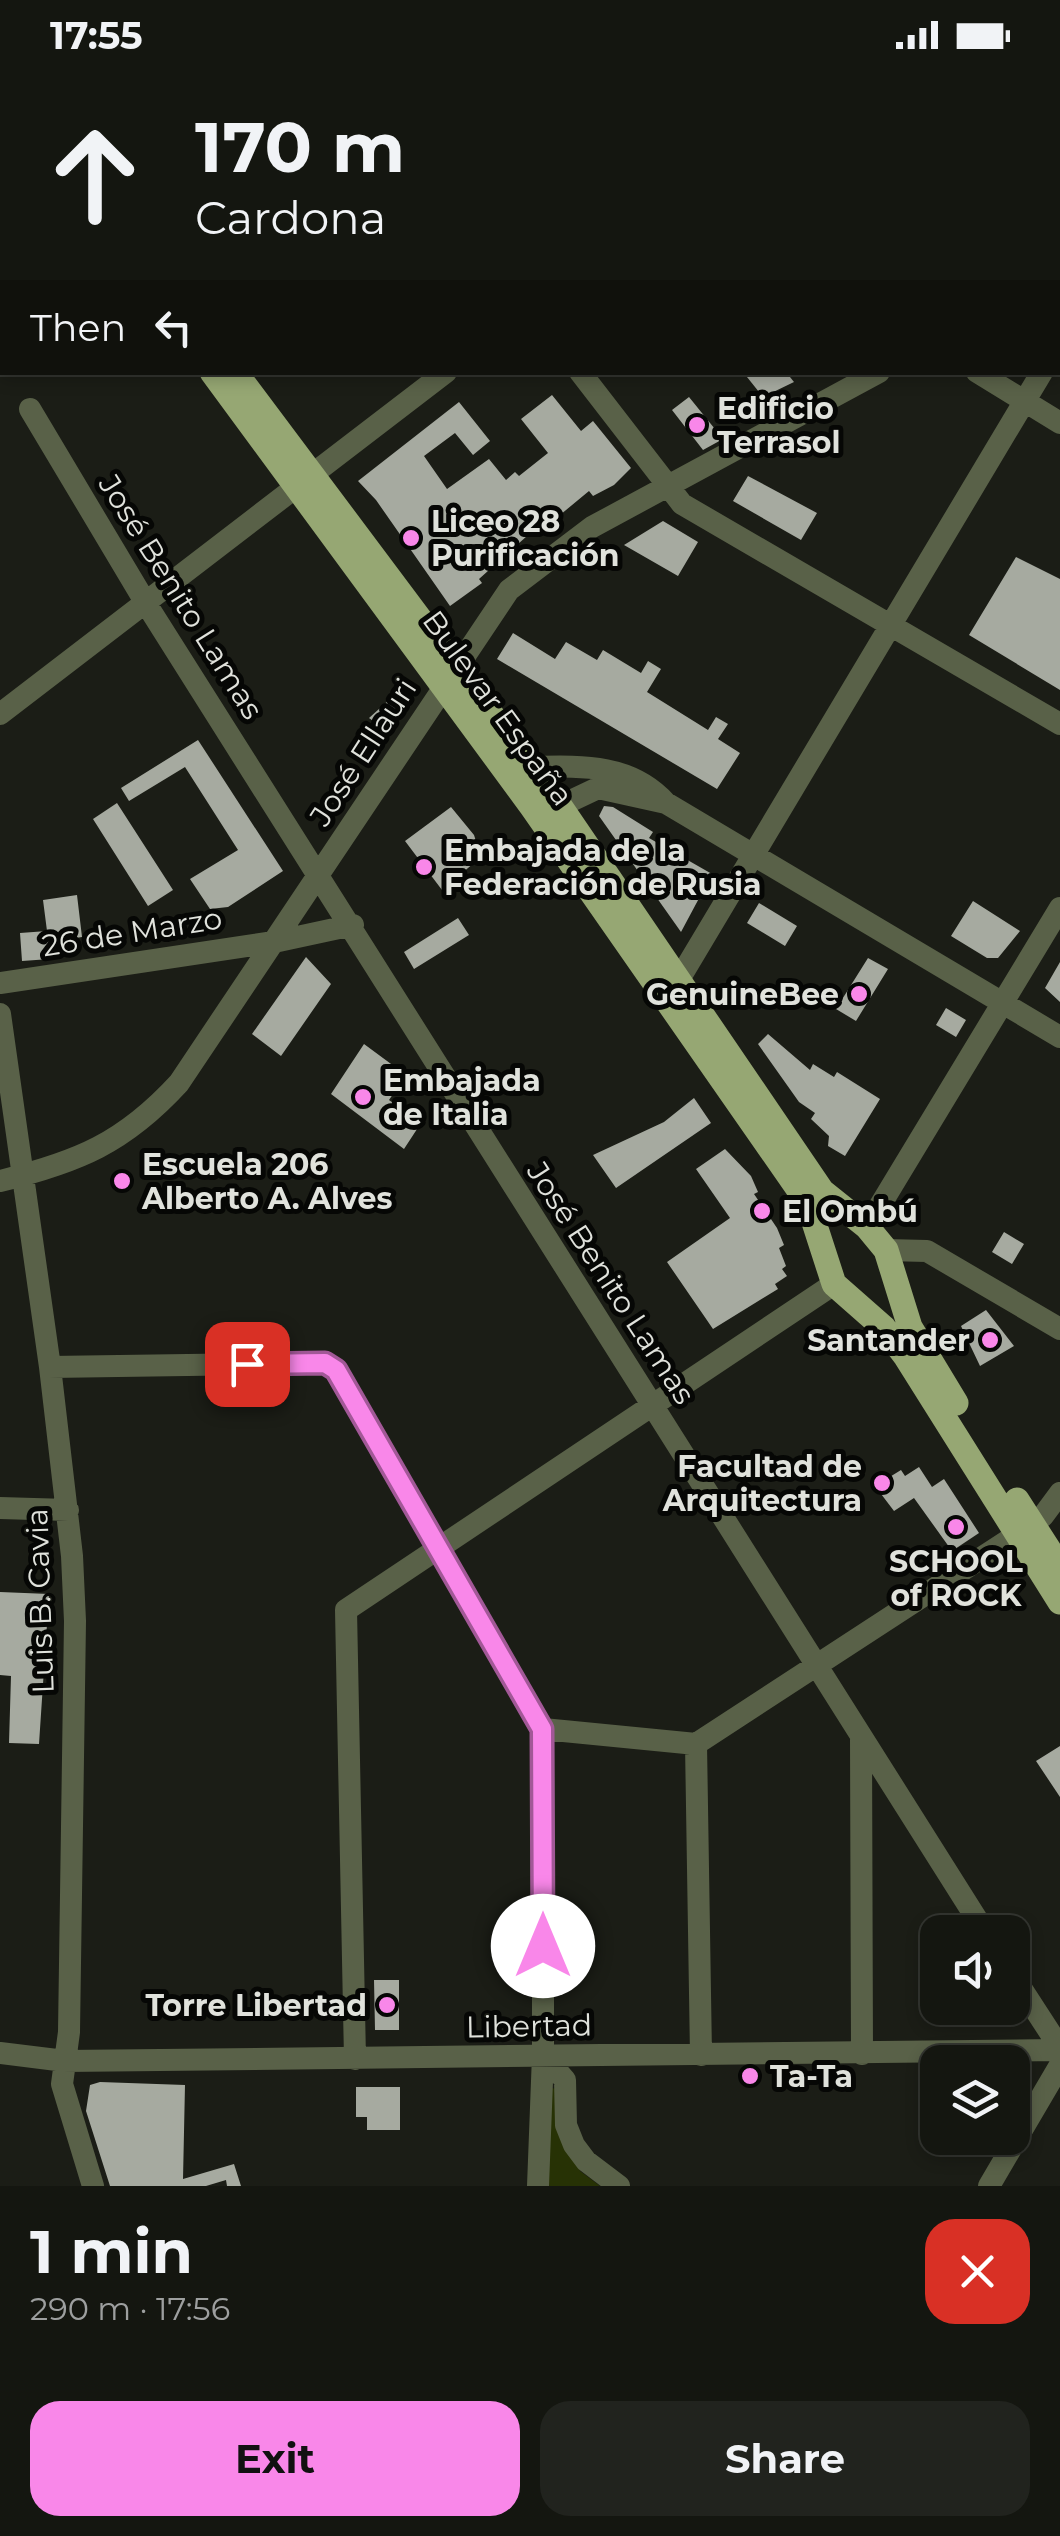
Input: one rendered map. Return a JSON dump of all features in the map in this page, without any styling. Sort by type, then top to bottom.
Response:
[{"type":"main road","name":"Bulevar España","points":[[214,375],[305,484],[449,676],[532,806],[822,1191],[859,1221],[886,1250],[919,1344],[1025,1530],[1060,1602]]},
{"type":"main road","name":"Bulevar España","points":[[237,375],[305,484]]},
{"type":"main road","name":"Bulevar España","points":[[449,676],[560,806],[799,1190],[834,1284],[866,1312],[906,1357],[1025,1530],[1060,1568]]},
{"type":"main road","points":[[819,1238],[830,1223],[859,1221]]},
{"type":"main road","points":[[866,1312],[881,1308],[898,1289]]},
{"type":"street","points":[[0,714],[305,484],[442,375]]},
{"type":"street","points":[[582,375],[682,504],[1060,724]]},
{"type":"street","name":"José Ellauri","points":[[0,1181],[70,1164],[143,1122],[179,1083],[510,590],[545,559],[592,527],[874,375]]},
{"type":"street","points":[[982,375],[1060,423]]},
{"type":"street","points":[[671,987],[754,856],[1040,375]]},
{"type":"street","name":"José Benito Lamas","points":[[30,409],[146,605],[353,925],[860,1740],[975,1915]]},
{"type":"street","points":[[529,767],[587,766],[642,781],[666,803],[1060,1037]]},
{"type":"street","points":[[532,806],[560,806],[598,788],[666,803]]},
{"type":"street","points":[[859,1221],[1060,908]]},
{"type":"street","name":"26 de Marzo","points":[[0,983],[274,942],[353,925]]},
{"type":"street","name":"Luis B. Cavia","points":[[0,1014],[68,1510],[75,1621],[69,2032],[62,2084],[93,2186]]},
{"type":"street","points":[[886,1250],[926,1251],[1060,1329]]},
{"type":"street","points":[[356,2059],[346,1610],[834,1284]]},
{"type":"street","points":[[50,1367],[331,1366],[542,1729],[543,2055],[538,2186]]},
{"type":"street","points":[[542,1729],[696,1744],[1025,1530],[1060,1493]]},
{"type":"street","points":[[0,1508],[68,1510]]},
{"type":"street","points":[[860,1740],[862,2054]]},
{"type":"street","points":[[696,1744],[701,2055]]},
{"type":"street","points":[[1030,2002],[1060,2049]]},
{"type":"street","name":"Libertad","points":[[0,2053],[65,2061],[1060,2049]]},
{"type":"street","points":[[543,2055],[565,2080],[566,2125],[574,2145],[586,2161],[619,2186]]},
{"type":"street","points":[[989,2186],[1060,2065]]},
{"type":"green space","points":[[551,2088],[557,2089],[580,2171],[600,2186],[548,2186]]},
{"type":"building","points":[[745,375],[788,375],[794,382],[763,397]]},
{"type":"building","points":[[552,395],[581,431],[593,421],[631,468],[614,485],[593,496],[589,491],[560,515],[556,510],[479,579],[482,583],[450,606],[376,500],[358,481],[459,402],[490,441],[473,455],[455,433],[424,456],[447,489],[489,459],[506,480],[515,472],[519,476],[548,453],[521,419]]},
{"type":"building","name":"Edificio Terrasol","points":[[689,397],[723,439],[703,450],[672,410]]},
{"type":"building","points":[[748,476],[817,513],[801,540],[733,501]]},
{"type":"building","points":[[663,521],[698,542],[678,576],[624,545]]},
{"type":"building","points":[[1016,557],[1060,579],[1060,690],[969,635]]},
{"type":"building","points":[[513,633],[555,659],[566,642],[597,660],[603,650],[641,673],[648,661],[661,669],[647,692],[708,730],[716,717],[728,724],[718,739],[740,753],[717,789],[497,659]]},
{"type":"building","points":[[399,691],[406,707],[387,731],[369,718]]},
{"type":"building","points":[[198,740],[283,871],[228,907],[210,909],[190,879],[238,850],[185,767],[129,801],[121,788]]},
{"type":"building","points":[[117,803],[173,890],[148,906],[93,819]]},
{"type":"building","points":[[604,806],[613,807],[653,832],[649,838],[712,874],[681,932],[599,816]]},
{"type":"building","points":[[451,807],[474,835],[481,857],[442,890],[405,841]]},
{"type":"building","points":[[77,895],[82,937],[49,942],[50,959],[22,961],[20,933],[47,931],[43,900]]},
{"type":"building","points":[[973,901],[1020,931],[998,958],[987,958],[951,936]]},
{"type":"building","points":[[759,903],[797,926],[785,946],[747,923]]},
{"type":"building","points":[[458,918],[469,935],[414,969],[404,952]]},
{"type":"building","points":[[306,957],[331,984],[281,1056],[252,1034]]},
{"type":"building","name":"GenuineBee","points":[[868,958],[888,969],[856,1021],[836,1009]]},
{"type":"building","points":[[1060,962],[1060,1002],[1045,988]]},
{"type":"building","points":[[946,1008],[966,1020],[956,1037],[936,1025]]},
{"type":"building","points":[[768,1034],[810,1070],[813,1064],[834,1077],[837,1072],[880,1099],[845,1156],[828,1146],[829,1136],[811,1119],[815,1113],[799,1102],[758,1044]]},
{"type":"building","name":"Embajada de Italia","points":[[364,1044],[406,1075],[389,1100],[421,1123],[404,1149],[331,1094]]},
{"type":"building","points":[[694,1098],[711,1123],[616,1188],[593,1155],[664,1122]]},
{"type":"building","points":[[725,1149],[751,1176],[758,1192],[754,1194],[777,1228],[784,1245],[779,1248],[786,1266],[782,1269],[787,1276],[775,1284],[778,1289],[713,1329],[667,1262],[730,1218],[696,1169]]},
{"type":"building","points":[[1004,1232],[1024,1244],[1012,1264],[992,1252]]},
{"type":"building","name":"Santander","points":[[986,1310],[1014,1346],[980,1366],[961,1326]]},
{"type":"building","points":[[919,1467],[932,1487],[944,1479],[979,1533],[952,1551],[914,1498],[894,1511],[875,1486],[901,1470],[905,1476]]},
{"type":"building","points":[[0,1592],[49,1594],[39,1744],[9,1743],[11,1676],[0,1675]]},
{"type":"building","points":[[1060,1746],[1060,1797],[1036,1761]]},
{"type":"building","name":"Torre Libertad","points":[[374,1980],[399,1980],[399,2030],[375,2030]]},
{"type":"building","points":[[90,2085],[185,2085],[183,2179],[234,2164],[241,2186],[227,2186],[226,2180],[206,2186],[110,2186],[86,2111]]},
{"type":"building","points":[[356,2087],[400,2087],[400,2130],[367,2130],[367,2117],[356,2117]]},
{"type":"place","name":"Edificio Terrasol","points":[[697,425]]},
{"type":"place","name":"Liceo 28 Purificación","points":[[411,538]]},
{"type":"place","name":"Embajada de la Federación de Rusia","points":[[424,867]]},
{"type":"place","name":"GenuineBee","points":[[859,994]]},
{"type":"place","name":"Embajada de Italia","points":[[363,1097]]},
{"type":"place","name":"Escuela 206 Alberto A. Alves","points":[[122,1181]]},
{"type":"place","name":"El Ombú","points":[[762,1211]]},
{"type":"place","name":"Santander","points":[[990,1340]]},
{"type":"place","name":"Facultad de Arquitectura","points":[[882,1483]]},
{"type":"place","name":"SCHOOL of ROCK","points":[[956,1527]]},
{"type":"place","name":"Torre Libertad","points":[[387,2005]]},
{"type":"place","name":"Ta-Ta","points":[[750,2076]]},
{"type":"route","points":[[247,1364],[325,1363],[336,1370],[542,1729],[543,1946]]}]
